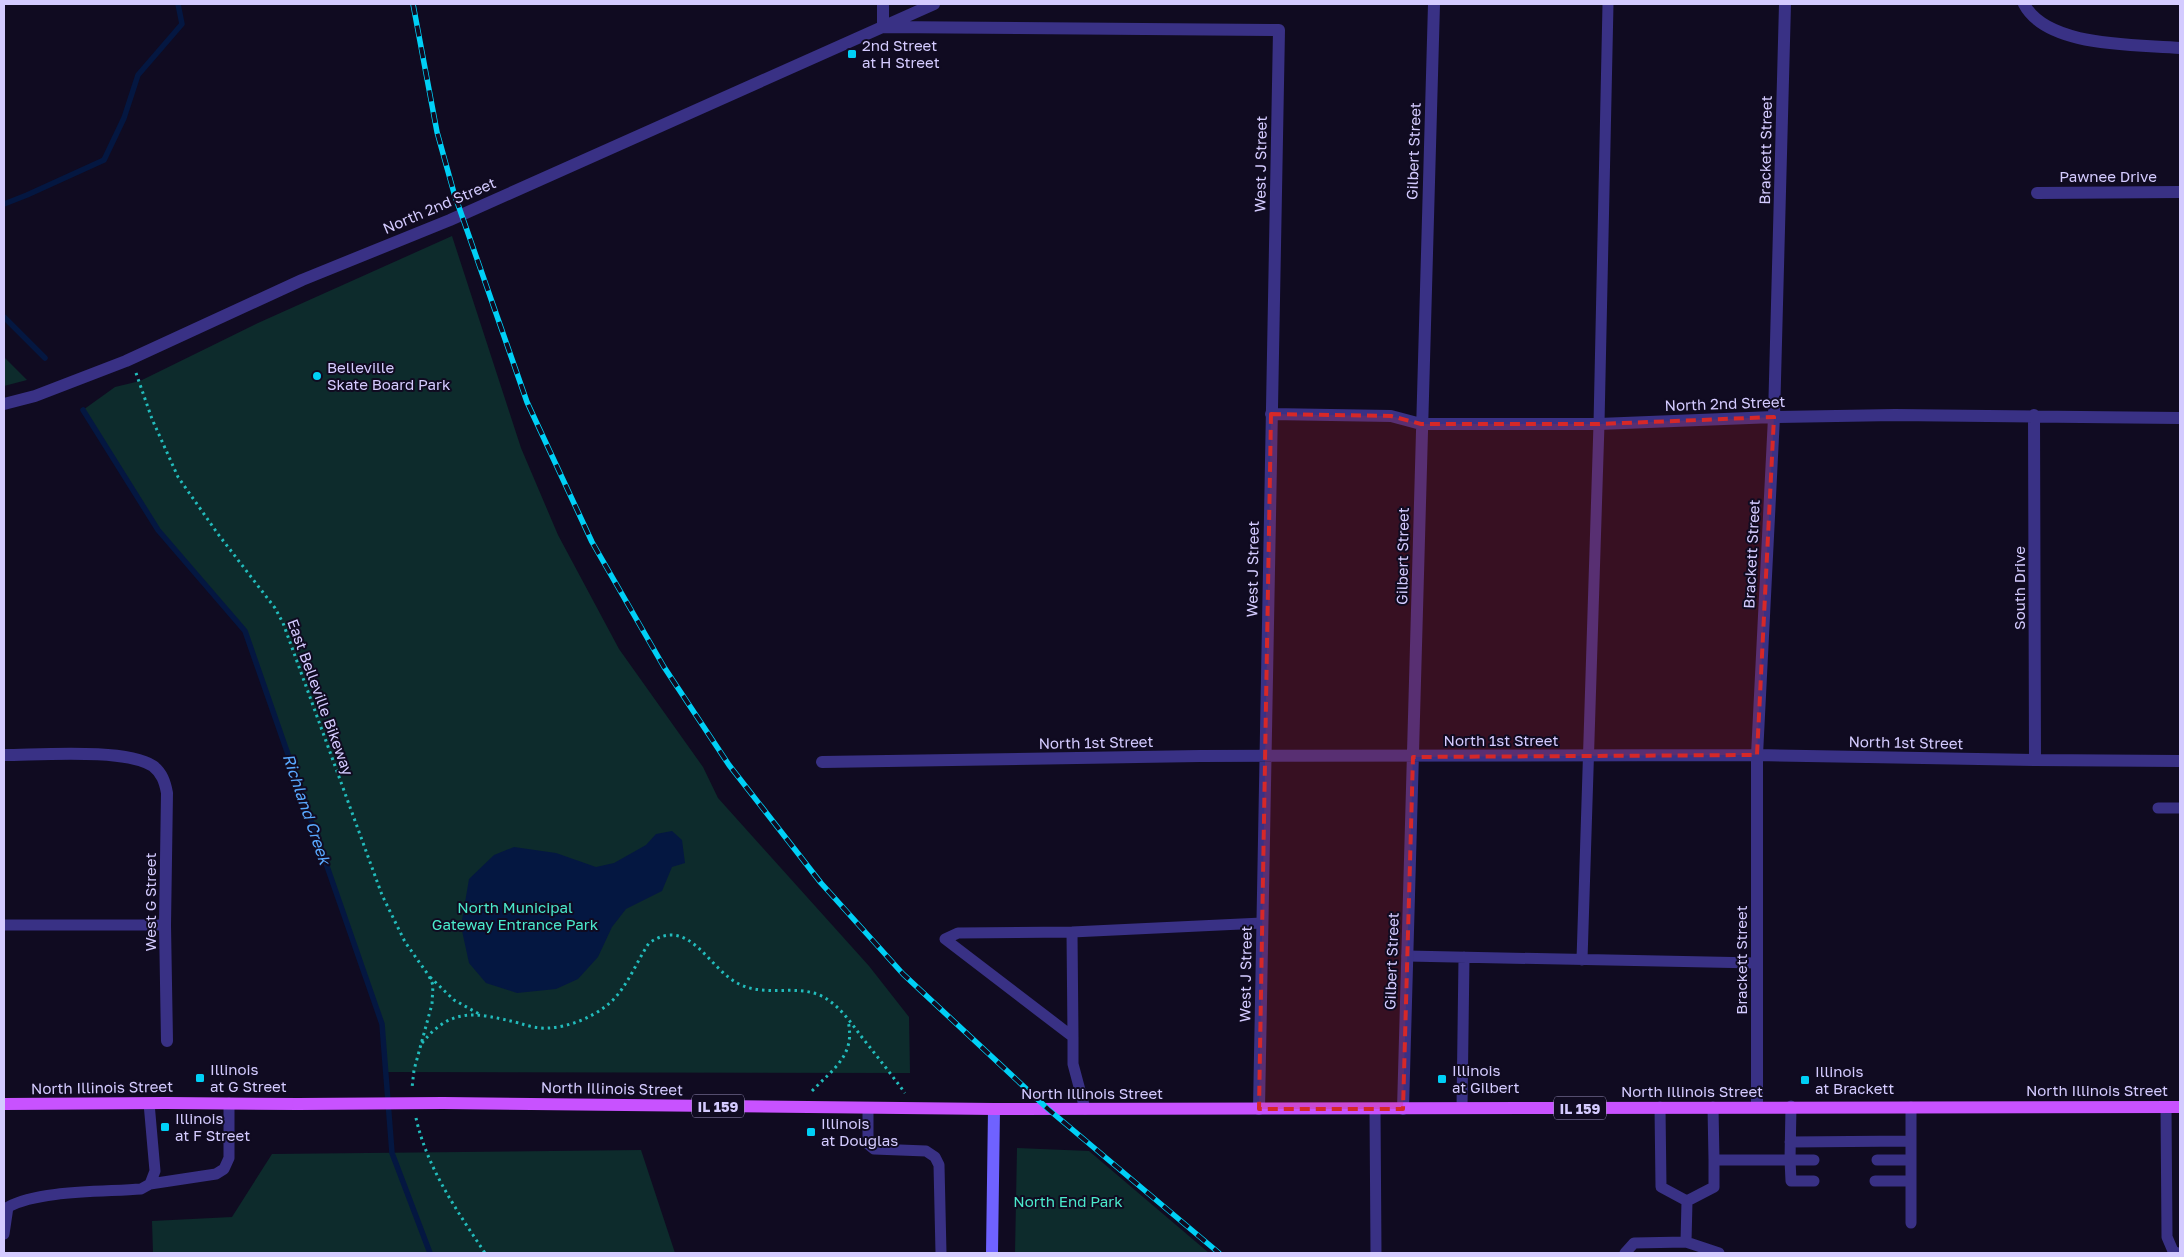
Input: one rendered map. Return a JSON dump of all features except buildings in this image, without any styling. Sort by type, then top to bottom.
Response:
[{"type":"main road","name":"North Illinois Street","points":[[4,1104],[443,1102],[994,1109],[1403,1109],[1791,1106],[2180,1107]]},
{"type":"street","points":[[883,4],[883,26]]},
{"type":"street","name":"North 2nd Street","points":[[4,404],[35,396],[126,361],[302,280],[450,220],[934,4]]},
{"type":"street","name":"Gilbert Street","points":[[1403,1109],[1434,4]]},
{"type":"street","name":"Brackett Street","points":[[1757,1107],[1757,755],[1774,417],[1785,4]]},
{"type":"street","points":[[2024,4],[2044,26],[2077,39],[2180,48]]},
{"type":"street","name":"West J Street","points":[[883,26],[1279,30],[1259,1109]]},
{"type":"street","name":"Pawnee Drive","points":[[2037,193],[2180,192]]},
{"type":"street","name":"North 2nd Street","points":[[1271,414],[1391,416],[1422,424],[1599,424],[1774,417],[2034,416],[2180,418]]},
{"type":"street","name":"South Drive","points":[[2034,416],[2035,760]]},
{"type":"street","name":"West G Street","points":[[4,755],[112,755],[135,758],[154,767],[163,777],[167,792],[165,925],[167,1041]]},
{"type":"street","name":"North 1st Street","points":[[822,762],[1265,756],[1757,755],[2035,760],[2180,760]]},
{"type":"street","points":[[992,1253],[994,1109]]},
{"type":"lane","points":[[1582,960],[1599,424],[1608,4]]},
{"type":"lane","points":[[2158,808],[2180,808]]},
{"type":"lane","points":[[1073,1037],[946,939],[958,933],[1072,932],[1262,922]]},
{"type":"lane","points":[[4,925],[165,925]]},
{"type":"lane","points":[[1072,932],[1074,1064],[1085,1109]]},
{"type":"lane","points":[[1407,956],[1757,963]]},
{"type":"lane","points":[[1462,1108],[1464,957]]},
{"type":"lane","points":[[149,1103],[155,1171],[150,1184]]},
{"type":"lane","points":[[4,1234],[5,1217],[8,1207],[21,1200],[141,1189],[150,1184],[216,1174],[224,1168],[229,1158],[229,1103]]},
{"type":"lane","points":[[1791,1106],[1790,1181],[1814,1181]]},
{"type":"lane","points":[[1660,1107],[1661,1187],[1687,1201]]},
{"type":"lane","points":[[1687,1201],[1714,1187],[1713,1107]]},
{"type":"lane","points":[[1911,1107],[1911,1223]]},
{"type":"lane","points":[[2166,1107],[2167,1237],[2173,1251],[2178,1253]]},
{"type":"lane","points":[[868,1108],[868,1144],[874,1149],[926,1151],[935,1157],[939,1166],[941,1253]]},
{"type":"lane","points":[[1375,1109],[1376,1253]]},
{"type":"lane","points":[[1790,1142],[1911,1142]]},
{"type":"lane","points":[[1714,1160],[1814,1160]]},
{"type":"lane","points":[[1876,1160],[1911,1160]]},
{"type":"lane","points":[[1874,1182],[1911,1182]]},
{"type":"lane","points":[[1686,1242],[1687,1201]]},
{"type":"lane","points":[[1625,1253],[1634,1243],[1686,1242],[1720,1253]]},
{"type":"path","name":"East Belleville Bikeway","points":[[126,361],[140,381],[152,419],[178,477],[218,534],[264,593],[283,623],[382,895],[405,942],[429,976],[454,1000],[482,1015],[533,1027],[548,1028],[578,1021],[606,1006],[618,994],[649,943],[656,938],[667,935],[680,935],[697,946],[720,970],[738,984],[754,990],[810,992],[830,1000],[847,1018],[892,1075]]},
{"type":"path","name":"East Belleville Bikeway","points":[[413,1095],[414,1070],[432,1004],[433,986],[429,976]]},
{"type":"path","name":"East Belleville Bikeway","points":[[420,1046],[434,1029],[443,1022],[464,1016],[482,1015]]},
{"type":"path","points":[[797,1107],[846,1054],[850,1039],[847,1018]]},
{"type":"path","points":[[414,1110],[418,1129],[440,1183],[485,1253]]},
{"type":"highlighted area","points":[[1271,414],[1391,416],[1421,424],[1599,424],[1774,417],[1757,755],[1413,757],[1403,1109],[1259,1109]]},
{"type":"green space","name":"North Municipal Gateway Entrance Park","points":[[452,236],[521,448],[558,535],[619,649],[703,767],[718,798],[869,966],[909,1017],[910,1073],[385,1072],[382,1024],[245,631],[158,530],[83,410],[115,387],[140,381],[258,323]]},
{"type":"green space","points":[[4,357],[27,380],[4,386]]},
{"type":"green space","name":"North End Park","points":[[1017,1148],[1089,1151],[1209,1253],[1015,1253]]},
{"type":"green space","points":[[641,1150],[675,1253],[153,1253],[152,1221],[232,1217],[272,1154]]},
{"type":"water","points":[[672,831],[682,840],[685,863],[672,867],[662,891],[626,909],[612,927],[598,957],[578,979],[556,989],[517,993],[486,983],[469,963],[461,926],[469,879],[494,855],[514,847],[556,853],[596,867],[614,863],[646,845],[656,834]]},
{"type":"waterway","points":[[4,204],[104,160],[124,118],[138,75],[182,24],[178,4]]},
{"type":"waterway","name":"Richland Creek","points":[[4,317],[45,358]]},
{"type":"waterway","name":"Richland Creek","points":[[83,410],[158,530],[245,631],[382,1024],[392,1153],[430,1253]]},
{"type":"railway","points":[[413,4],[437,132],[454,193],[527,402],[592,542],[664,667],[729,765],[821,883],[903,974],[1048,1109],[1219,1253]]},
{"type":"place","name":"2nd Street at H Street","points":[[852,54]]},
{"type":"place","name":"Belleville Skate Board Park","points":[[317,376]]},
{"type":"place","name":"Illinois at G Street","points":[[200,1078]]},
{"type":"place","name":"Illinois at Gilbert","points":[[1442,1079]]},
{"type":"place","name":"Illinois at Brackett","points":[[1805,1080]]},
{"type":"place","name":"Illinois at F Street","points":[[165,1127]]},
{"type":"place","name":"Illinois at Douglas","points":[[811,1132]]}]
